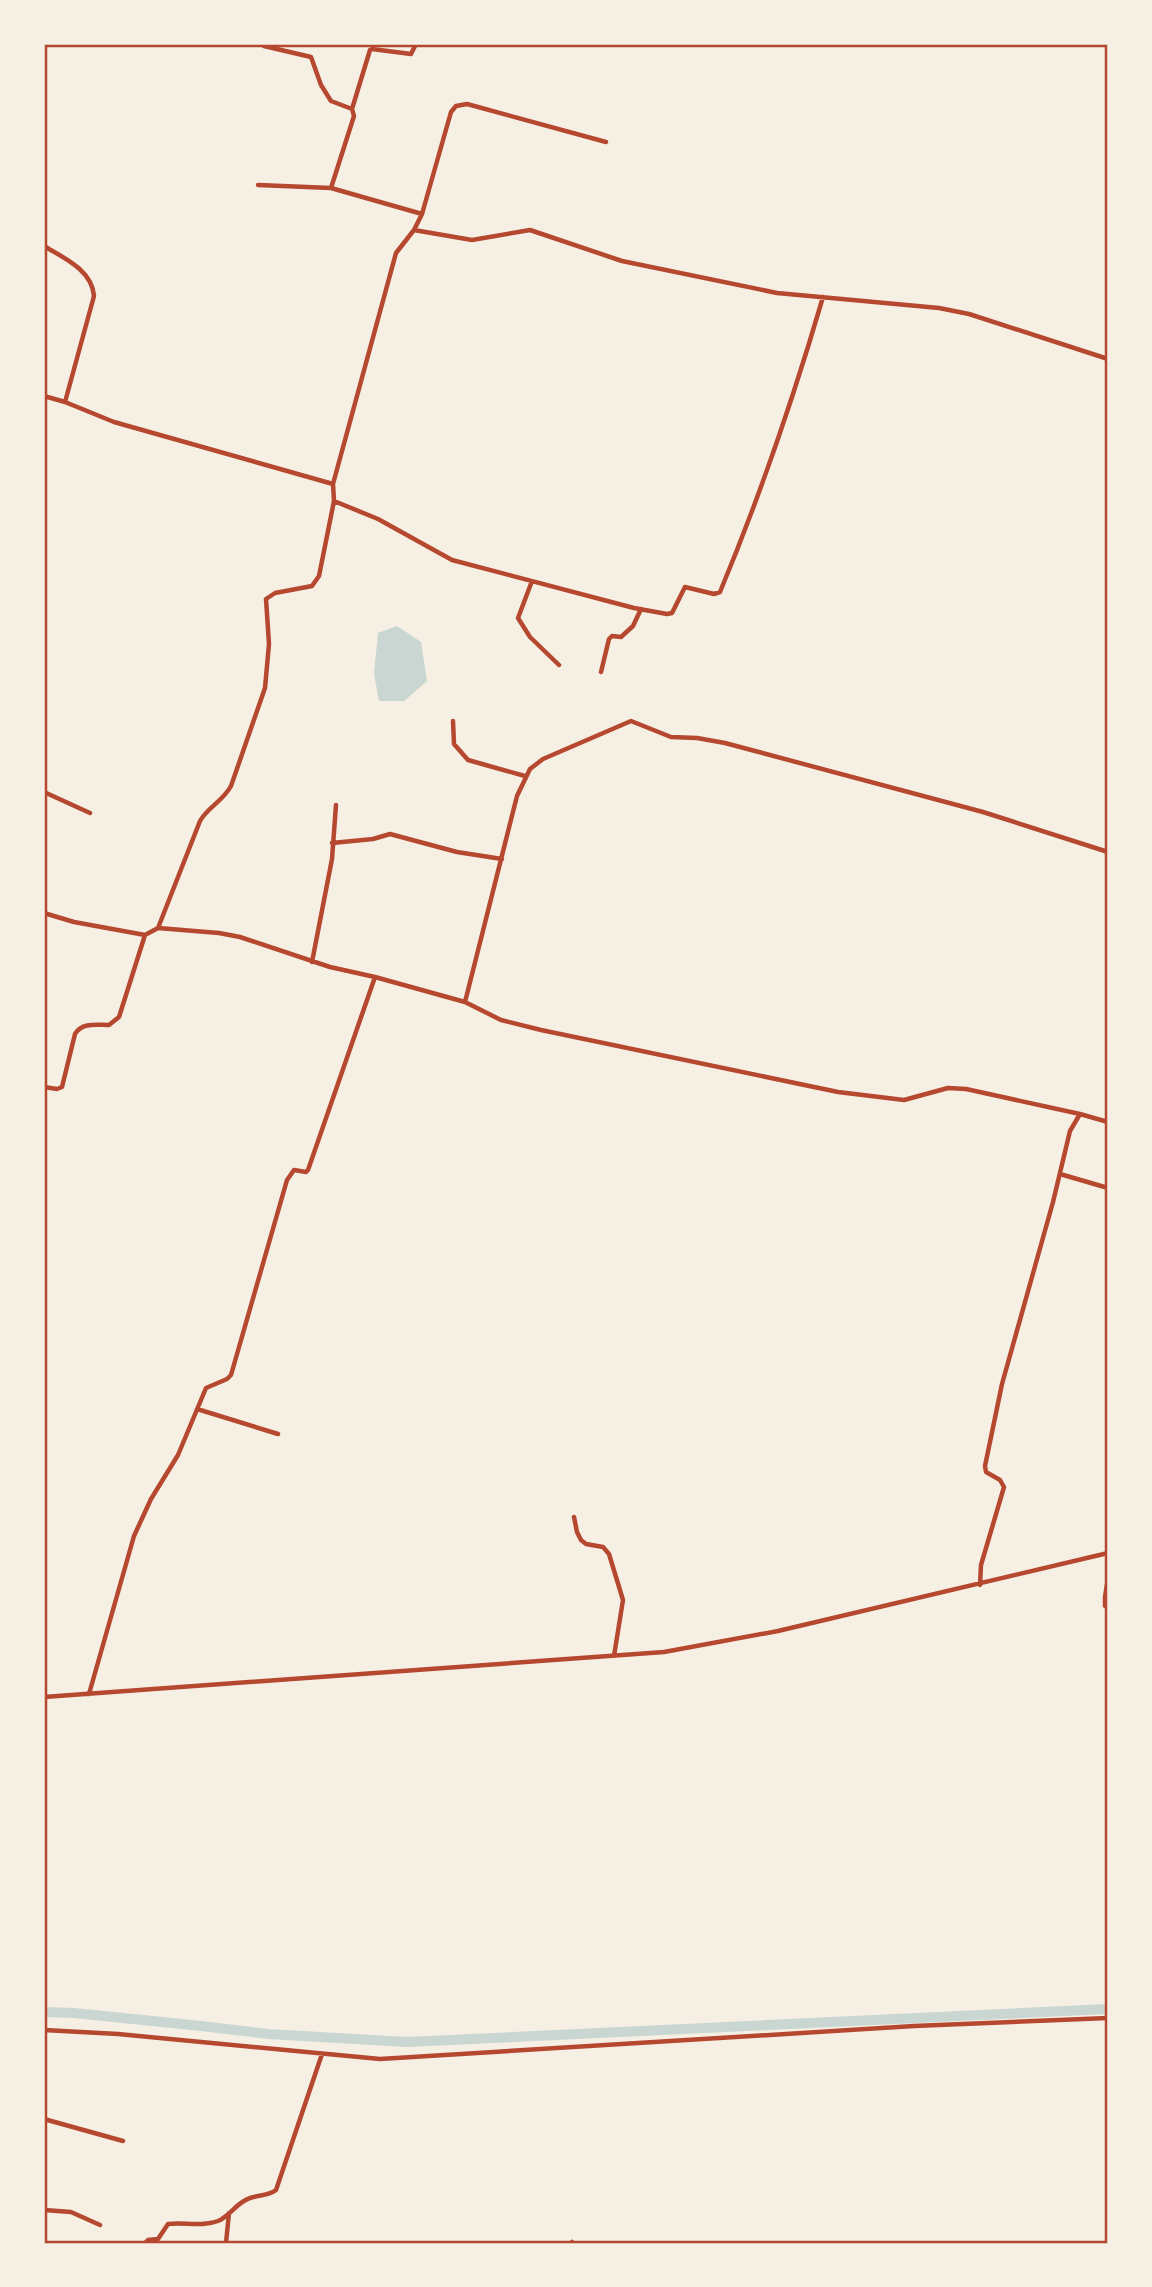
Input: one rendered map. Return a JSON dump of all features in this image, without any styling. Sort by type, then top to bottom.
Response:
[{"type":"street","points":[[331,188],[354,116],[352,109],[370,50],[411,54],[416,44]]},
{"type":"street","points":[[264,46],[311,57],[321,85],[331,101],[352,109]]},
{"type":"street","points":[[158,928],[200,821],[231,786],[265,688],[268,644],[266,598],[316,583],[334,501],[332,484],[396,253],[414,230],[422,214],[451,112],[456,106],[467,104],[606,142]]},
{"type":"street","points":[[258,185],[331,188],[422,214]]},
{"type":"street","points":[[414,230],[472,240],[530,230],[622,261],[777,293],[959,312],[1108,359]]},
{"type":"street","points":[[44,246],[85,273],[93,288],[94,296],[65,402]]},
{"type":"street","points":[[334,501],[379,519],[452,560],[641,609],[673,613],[683,589],[687,587],[714,594],[720,592],[802,368],[823,297]]},
{"type":"street","points":[[44,396],[114,422],[332,484]]},
{"type":"street","points":[[532,581],[517,618],[530,637],[559,666]]},
{"type":"street","points":[[601,672],[609,639],[612,636],[621,637],[633,626],[641,609]]},
{"type":"street","points":[[453,721],[454,744],[468,760],[525,776]]},
{"type":"street","points":[[465,1003],[517,796],[525,776],[543,759],[631,721],[671,737],[725,743],[983,812],[1108,852]]},
{"type":"street","points":[[44,792],[90,813]]},
{"type":"street","points":[[312,962],[332,859],[336,805]]},
{"type":"street","points":[[332,843],[373,839],[390,834],[457,852],[502,859]]},
{"type":"street","points":[[44,914],[145,935],[158,928],[240,937],[312,962],[465,1003],[501,1020],[814,1089],[904,1100],[948,1088],[966,1089],[1108,1122]]},
{"type":"street","points":[[44,1087],[62,1087],[78,1028],[109,1025],[118,1017],[145,935]]},
{"type":"street","points":[[89,1694],[134,1536],[151,1499],[178,1455],[206,1388],[230,1375],[287,1180],[294,1170],[308,1170],[375,977]]},
{"type":"street","points":[[980,1585],[981,1565],[1004,1487],[1000,1480],[985,1471],[1002,1384],[1070,1131],[1080,1114]]},
{"type":"street","points":[[1060,1174],[1108,1188]]},
{"type":"street","points":[[197,1409],[278,1434]]},
{"type":"street","points":[[575,1517],[581,1540],[586,1544],[603,1547],[609,1554],[623,1600],[614,1656]]},
{"type":"street","points":[[44,1697],[664,1652],[765,1634],[1108,1553]]},
{"type":"street","points":[[1108,1578],[1105,1606],[1108,1608]]},
{"type":"street","points":[[44,2030],[118,2034],[380,2059],[914,2026],[1108,2018]]},
{"type":"street","points":[[145,2243],[158,2239],[167,2224],[199,2224],[221,2220],[249,2198],[270,2194],[276,2190],[322,2054]]},
{"type":"street","points":[[44,2119],[123,2141]]},
{"type":"street","points":[[44,2210],[71,2212],[100,2225]]},
{"type":"street","points":[[226,2243],[229,2213]]},
{"type":"shaded area","points":[[397,626],[421,642],[427,681],[404,701],[379,701],[374,674],[378,633]]},
{"type":"waterway","points":[[44,2012],[268,2034],[407,2042],[1108,2009]]}]
